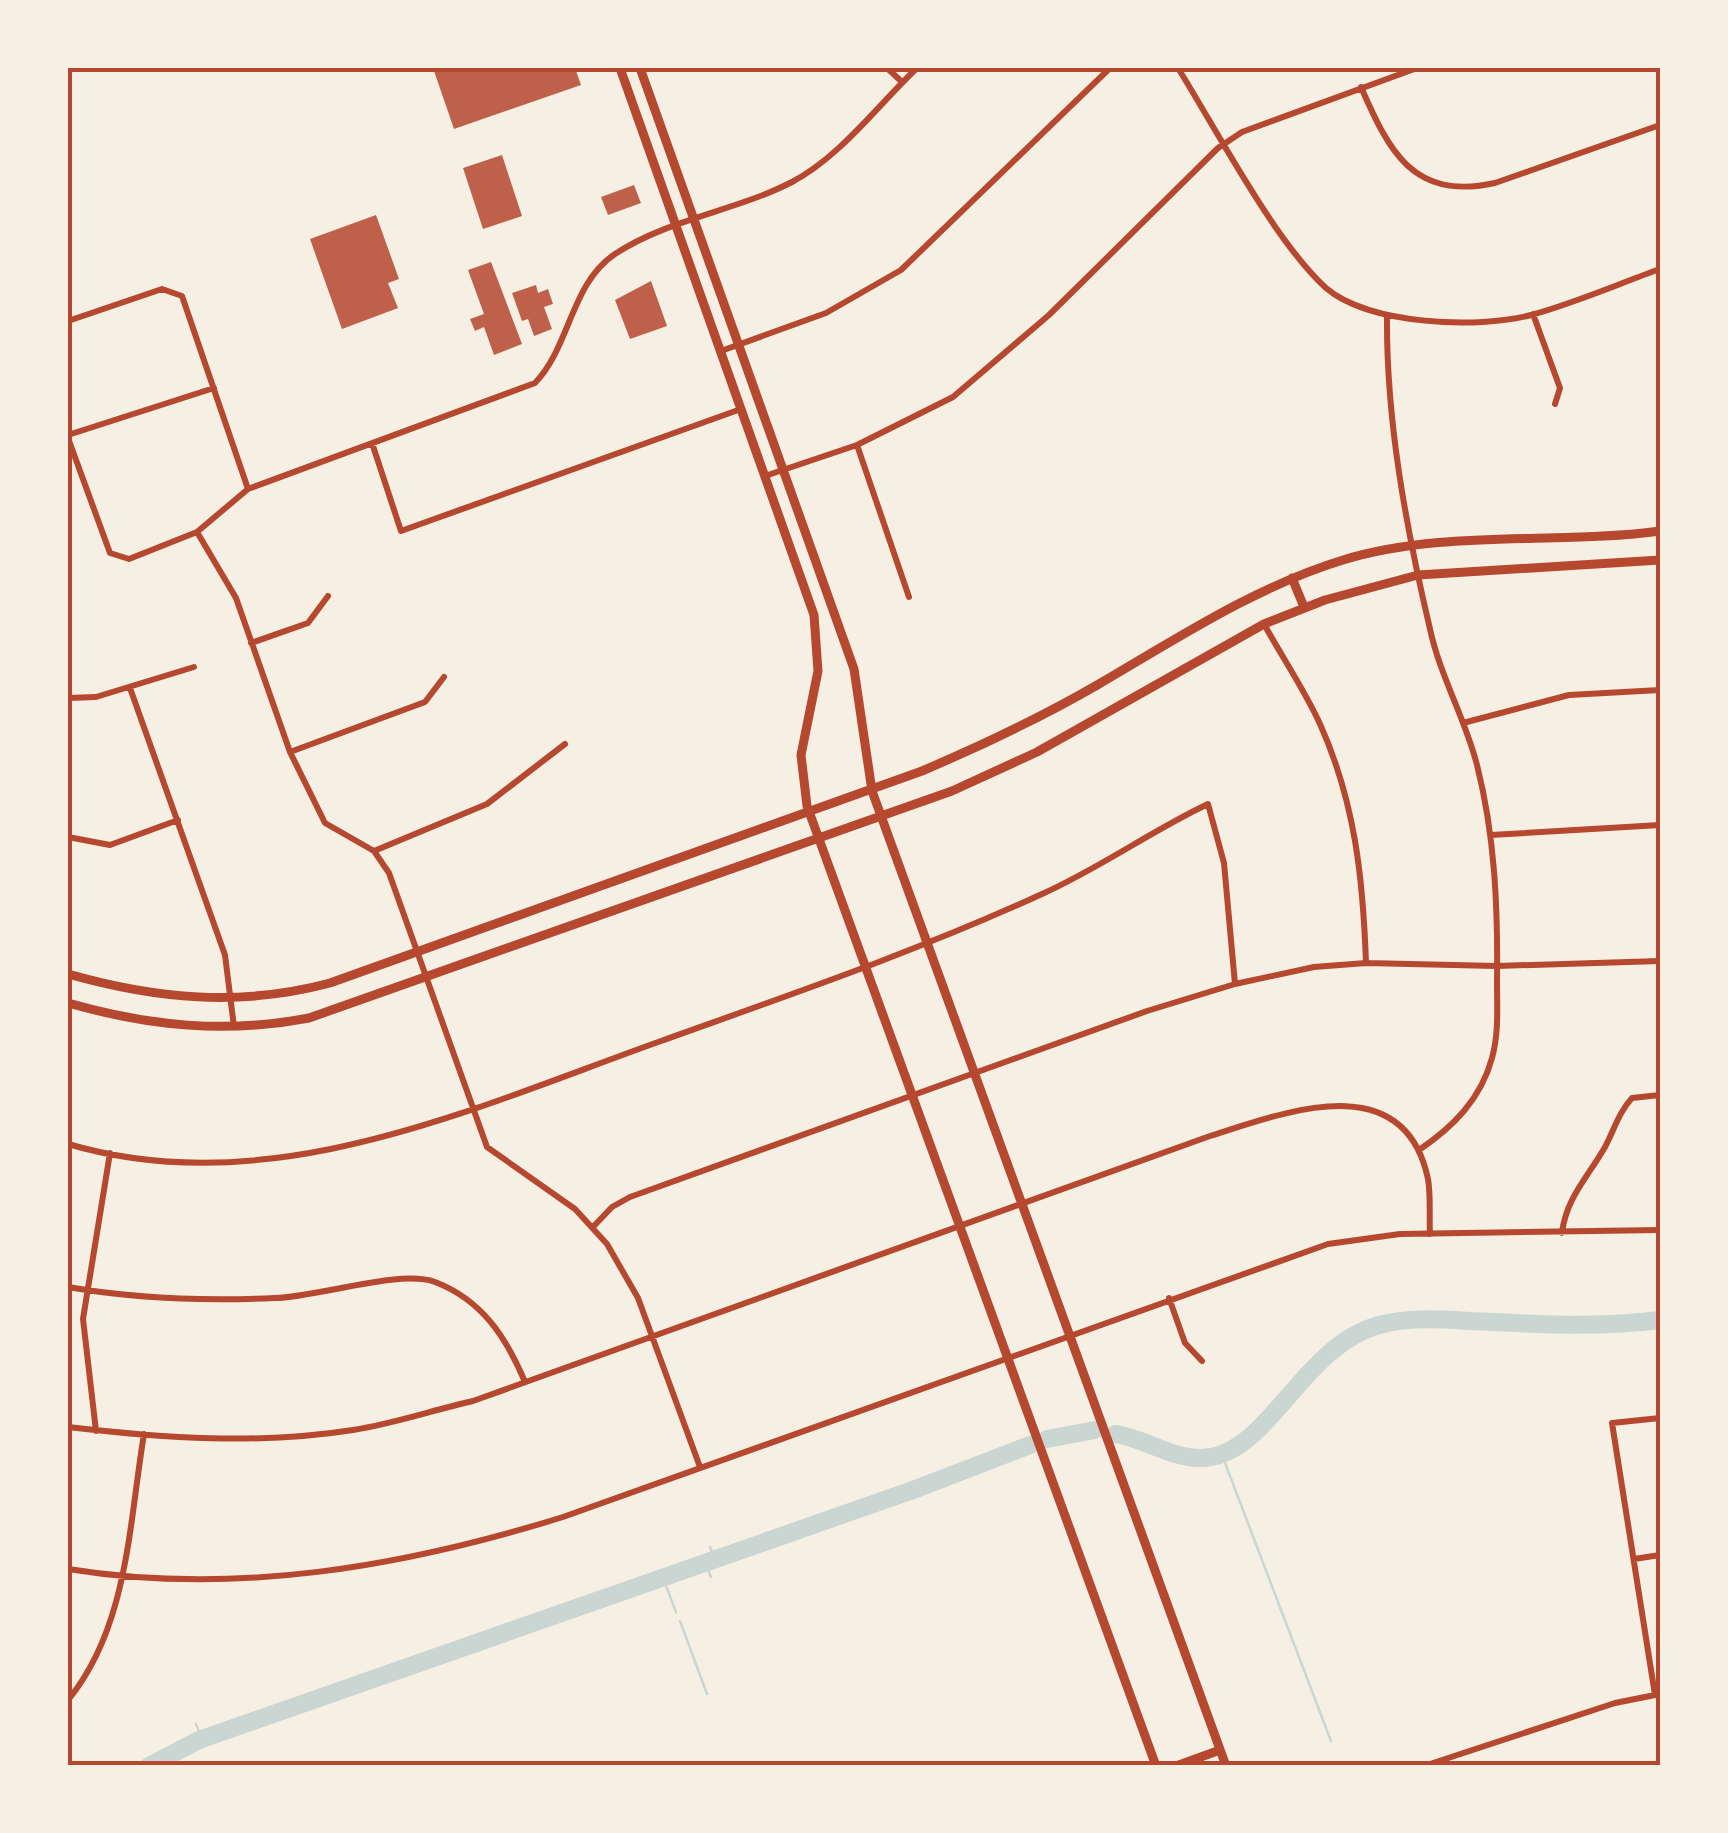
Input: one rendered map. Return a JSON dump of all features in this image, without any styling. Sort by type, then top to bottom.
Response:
[{"type":"main road","points":[[620,68],[816,626],[818,672],[801,754],[803,793],[1156,1766]]},
{"type":"main road","points":[[640,68],[854,669],[872,791],[1226,1766]]},
{"type":"main road","points":[[68,974],[145,994],[231,998],[294,992],[419,954],[872,791],[1006,735],[1207,619],[1292,578],[1344,559],[1414,548],[1660,531]]},
{"type":"main road","points":[[68,1003],[170,1026],[234,1026],[310,1018],[952,791],[1037,752],[1264,624],[1304,607],[1418,574],[1660,560]]},
{"type":"main road","points":[[1292,578],[1304,607]]},
{"type":"main road","points":[[1176,1766],[1220,1750]]},
{"type":"street","points":[[887,68],[902,82]]},
{"type":"street","points":[[214,388],[68,436],[110,553],[129,559],[197,532],[248,489],[535,384],[548,370],[588,284],[612,255],[694,218],[796,180],[834,150],[917,68]]},
{"type":"street","points":[[721,351],[847,304],[901,270],[1110,68]]},
{"type":"street","points":[[1178,68],[1311,272],[1355,307],[1387,315],[1474,320],[1533,314],[1660,270]]},
{"type":"street","points":[[766,476],[857,445],[932,410],[992,368],[1226,143],[1261,123],[1417,68]]},
{"type":"street","points":[[1360,87],[1392,153],[1412,172],[1468,187],[1494,182],[1660,125]]},
{"type":"street","points":[[68,321],[162,289],[182,296],[248,489]]},
{"type":"street","points":[[1533,314],[1560,388],[1554,404]]},
{"type":"street","points":[[1387,315],[1388,390],[1418,574],[1436,656],[1463,724],[1486,803],[1497,966],[1492,1060],[1460,1120],[1419,1150]]},
{"type":"street","points":[[372,444],[400,531],[742,409]]},
{"type":"street","points":[[857,445],[910,597]]},
{"type":"street","points":[[197,532],[236,598],[290,752],[324,823],[374,851],[389,873],[487,1147],[552,1191],[593,1227],[630,1280],[700,1468]]},
{"type":"street","points":[[251,643],[308,624],[328,596]]},
{"type":"street","points":[[1264,624],[1319,722],[1344,786],[1360,854],[1366,963]]},
{"type":"street","points":[[68,698],[130,688],[194,666]]},
{"type":"street","points":[[290,752],[425,702],[444,677]]},
{"type":"street","points":[[130,688],[225,956],[234,1026]]},
{"type":"street","points":[[1463,724],[1569,696],[1660,690]]},
{"type":"street","points":[[374,851],[487,804],[564,744]]},
{"type":"street","points":[[68,1144],[168,1160],[282,1158],[364,1143],[866,968],[1045,893],[1208,804],[1224,864],[1235,984]]},
{"type":"street","points":[[68,837],[110,844],[178,820]]},
{"type":"street","points":[[1490,835],[1660,825]]},
{"type":"street","points":[[593,1227],[612,1207],[630,1197],[912,1094],[1235,984],[1314,967],[1366,963],[1497,966],[1660,961]]},
{"type":"street","points":[[1562,1233],[1571,1198],[1604,1149],[1622,1108],[1632,1098],[1660,1094]]},
{"type":"street","points":[[68,1427],[226,1440],[353,1430],[473,1401],[1271,1116],[1334,1104],[1376,1112],[1394,1122],[1419,1150],[1428,1180],[1430,1234]]},
{"type":"street","points":[[96,1431],[83,1331],[110,1153]]},
{"type":"street","points":[[68,1570],[230,1580],[386,1562],[516,1532],[1328,1244],[1430,1234],[1660,1230]]},
{"type":"street","points":[[68,1287],[171,1299],[276,1298],[419,1278],[461,1294],[486,1315],[505,1340],[525,1382]]},
{"type":"street","points":[[1169,1298],[1185,1344],[1202,1360]]},
{"type":"street","points":[[1424,1766],[1582,1713],[1658,1695],[1612,1423],[1660,1418]]},
{"type":"street","points":[[68,1700],[91,1670],[108,1636],[144,1434]]},
{"type":"street","points":[[1634,1559],[1660,1556]]},
{"type":"building","points":[[433,68],[575,68],[581,85],[454,129]]},
{"type":"building","points":[[502,155],[522,216],[483,229],[463,168]]},
{"type":"building","points":[[634,185],[641,203],[608,215],[601,197]]},
{"type":"building","points":[[376,215],[399,279],[388,283],[398,308],[342,329],[310,239]]},
{"type":"building","points":[[491,262],[522,344],[494,355],[484,327],[475,331],[470,319],[484,314],[468,270]]},
{"type":"building","points":[[651,281],[667,326],[630,339],[615,300]]},
{"type":"building","points":[[536,285],[538,293],[548,289],[553,304],[544,307],[552,329],[534,336],[528,319],[522,321],[512,293]]},
{"type":"waterway","points":[[1115,1434],[1191,1457],[1226,1453],[1267,1421],[1327,1355],[1351,1337],[1393,1322],[1436,1319],[1577,1325],[1660,1320]]},
{"type":"waterway","points":[[1047,1439],[1095,1430]]},
{"type":"waterway","points":[[149,1766],[199,1740],[913,1490],[1030,1445]]},
{"type":"waterway","points":[[1222,1455],[1331,1741]]},
{"type":"waterway","points":[[710,1547],[715,1560]]},
{"type":"waterway","points":[[705,1563],[711,1577]]},
{"type":"waterway","points":[[663,1578],[676,1612]]},
{"type":"waterway","points":[[680,1621],[707,1694]]},
{"type":"waterway","points":[[196,1724],[202,1739]]}]
